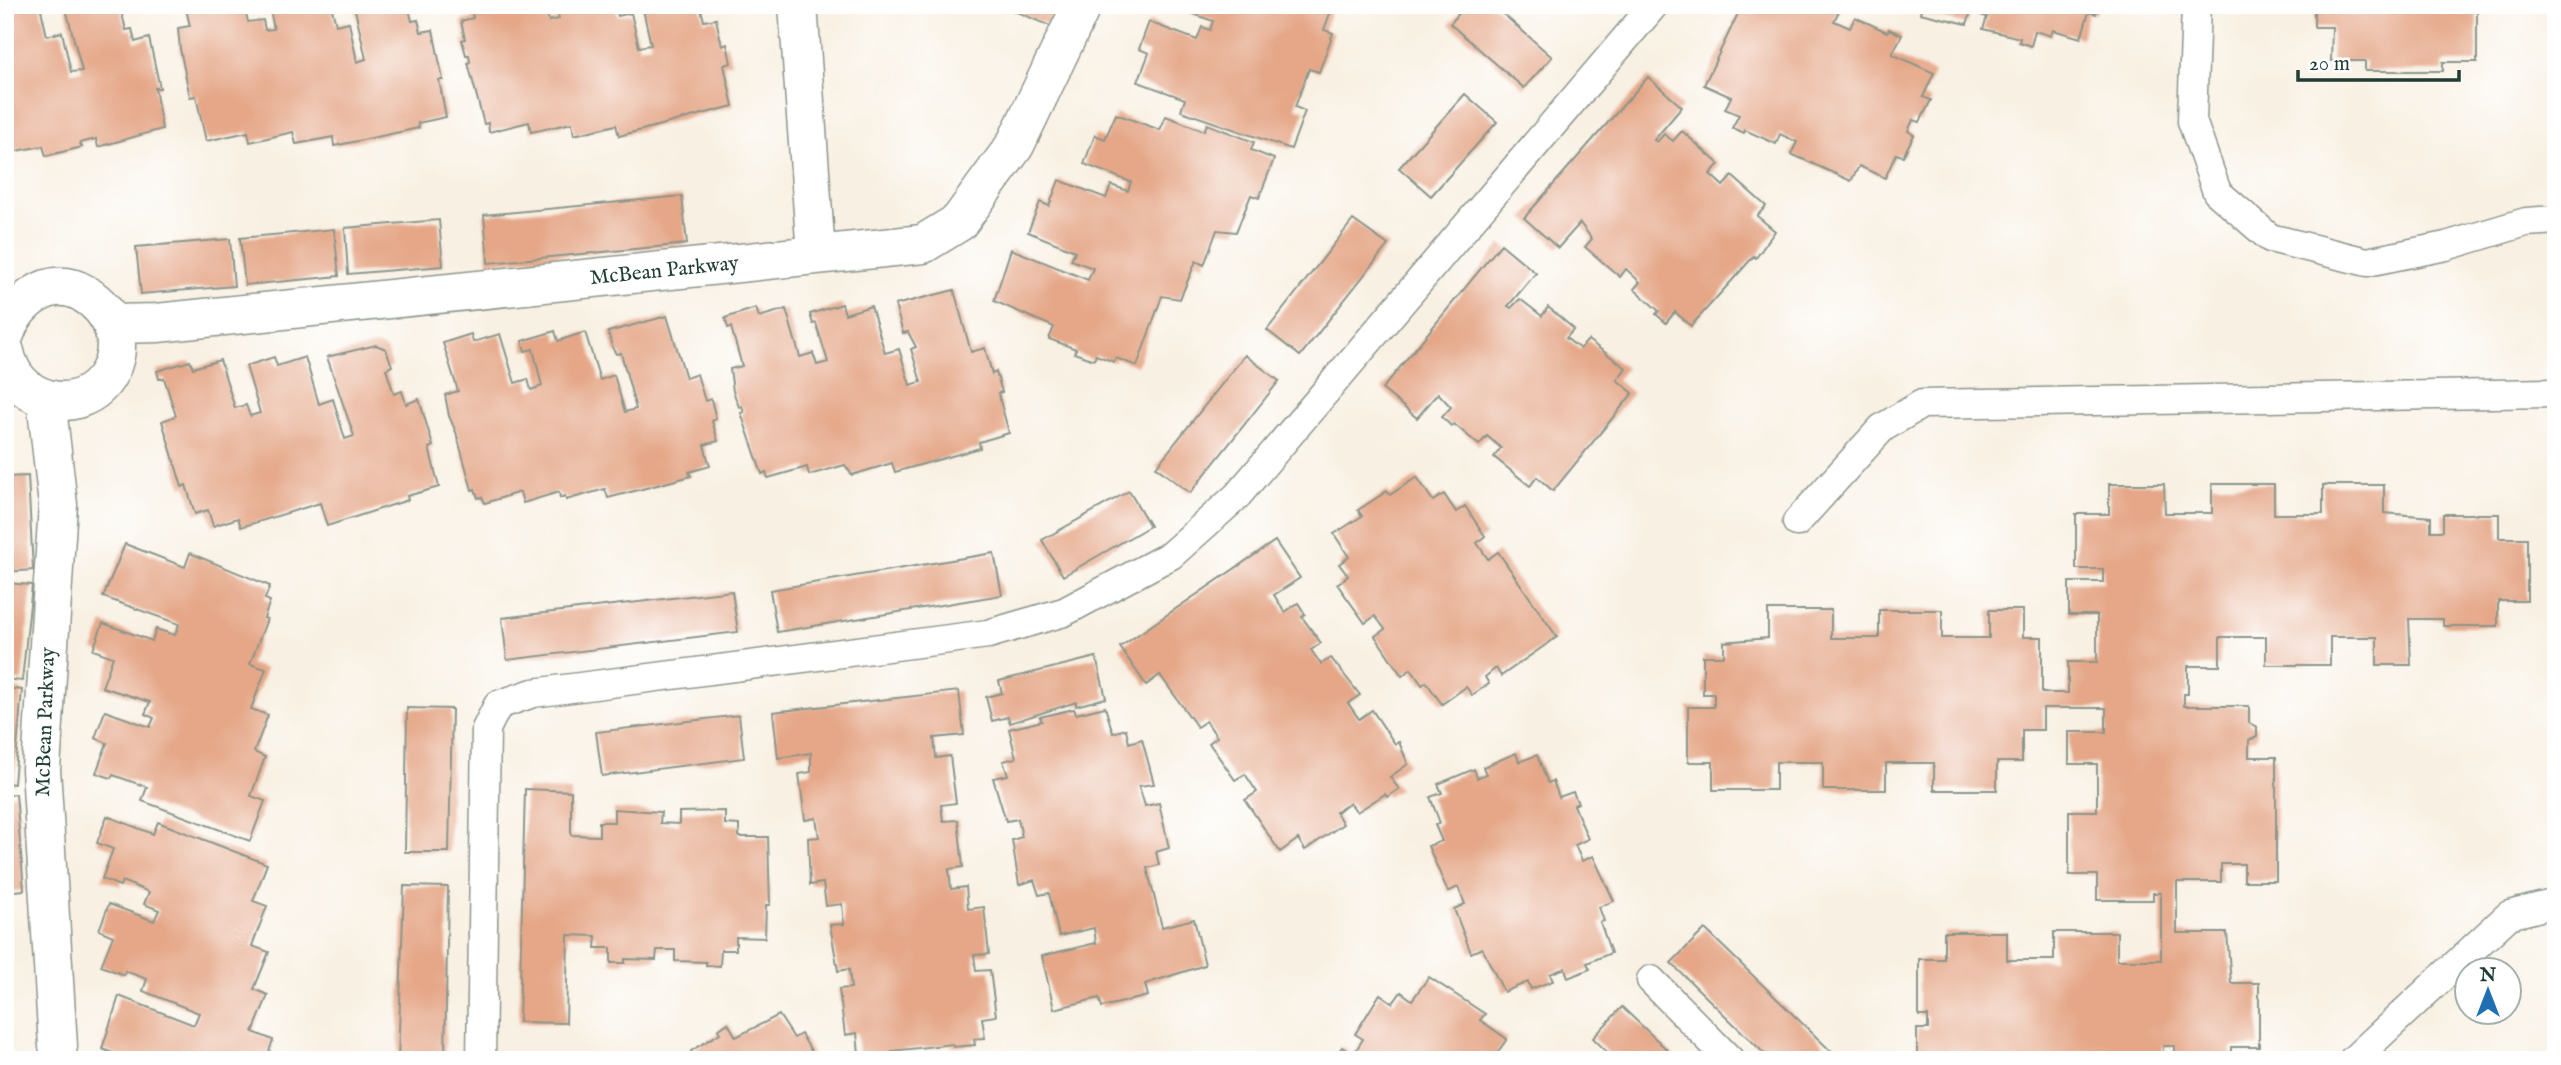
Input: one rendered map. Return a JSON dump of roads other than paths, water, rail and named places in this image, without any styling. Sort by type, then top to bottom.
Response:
[{"type":"street","points":[[798,5],[816,254]]},
{"type":"street","name":"McBean Parkway","points":[[114,324],[157,323],[923,244],[960,222],[1015,145],[1083,5]]},
{"type":"street","points":[[5,334],[10,316],[28,298],[52,288],[78,290],[100,303],[114,324],[118,349],[110,373],[94,391],[71,400],[46,400],[23,388],[8,367],[5,352]]},
{"type":"street","name":"McBean Parkway","points":[[46,400],[58,505],[41,769],[58,1046]]},
{"type":"lane","points":[[481,1060],[486,729],[498,705],[533,693],[988,634],[1064,612],[1171,555],[1237,496],[1654,5]]},
{"type":"lane","points":[[2196,5],[2192,121],[2217,192],[2270,238],[2367,262],[2446,246],[2526,222],[2556,220]]},
{"type":"lane","points":[[1797,522],[1882,428],[1922,404],[2556,393]]},
{"type":"lane","points":[[2353,1060],[2509,915],[2556,904]]},
{"type":"lane","points":[[1651,980],[1730,1060]]}]
